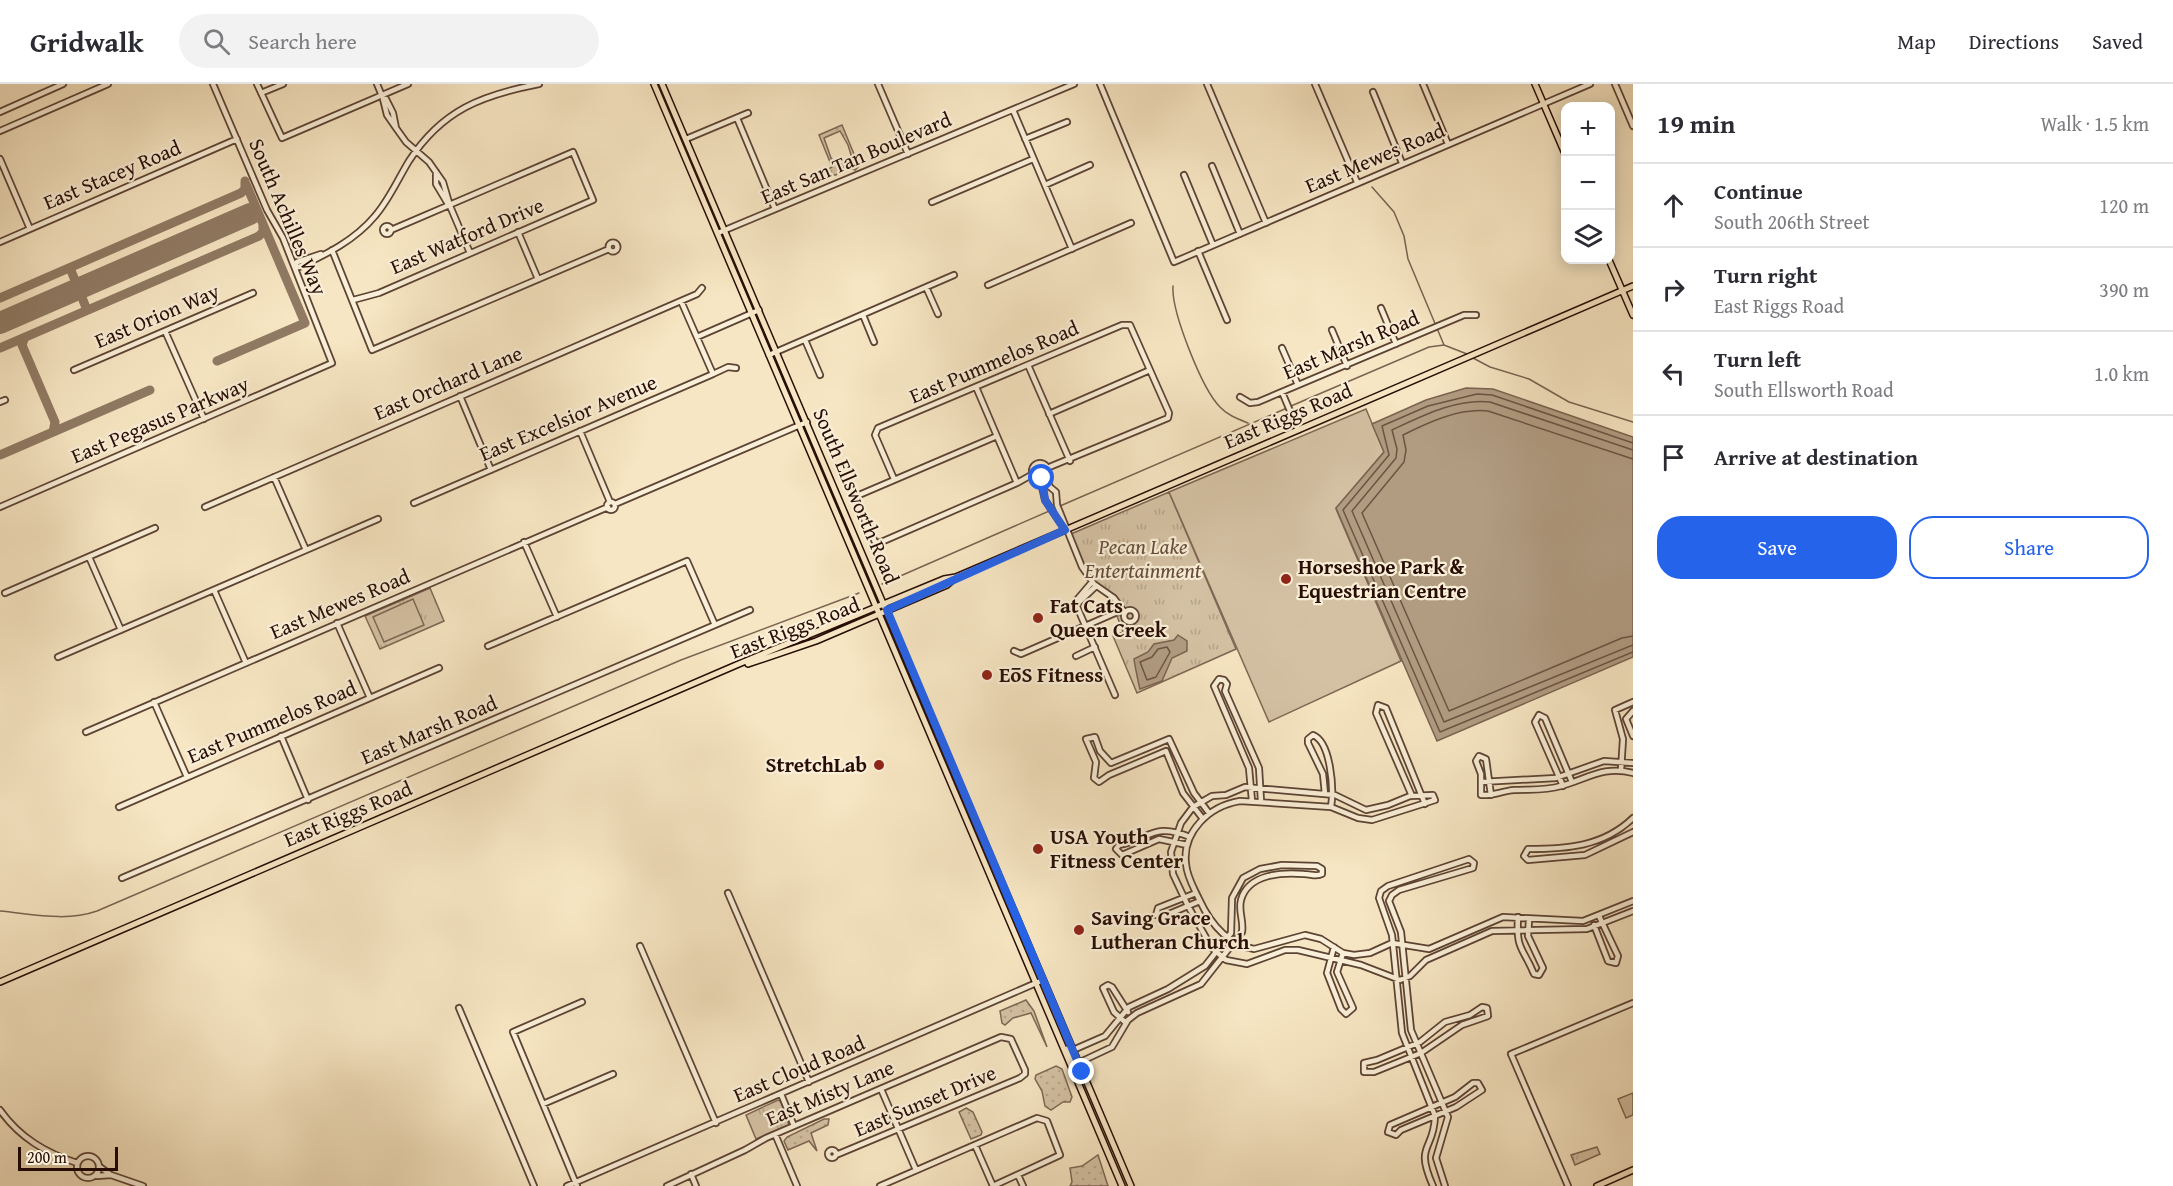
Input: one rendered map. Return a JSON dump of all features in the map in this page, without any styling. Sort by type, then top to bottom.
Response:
[{"type":"main road","name":"South Ellsworth Road","points":[[654,84],[1122,1186]]},
{"type":"main road","name":"South Ellsworth Road","points":[[662,84],[1131,1186]]},
{"type":"main road","points":[[1535,84],[1561,144]]},
{"type":"main road","points":[[1611,264],[1633,315]]},
{"type":"main road","name":"East Riggs Road","points":[[877,611],[885,604],[944,579],[956,577],[1633,286]]},
{"type":"main road","name":"East Riggs Road","points":[[0,982],[710,676],[877,611],[887,610],[947,585],[956,577]]},
{"type":"main road","points":[[956,795],[963,792]]},
{"type":"main road","points":[[990,875],[997,871]]},
{"type":"main road","points":[[1061,1043],[1072,1060],[1078,1063]]},
{"type":"main road","points":[[1597,1186],[1633,1170]]},
{"type":"street","points":[[0,112],[63,84]]},
{"type":"street","points":[[0,131],[108,84]]},
{"type":"street","name":"South Achilles Way","points":[[213,84],[295,266],[332,363]]},
{"type":"street","points":[[257,84],[282,138],[408,84]]},
{"type":"street","points":[[261,93],[283,84]]},
{"type":"street","points":[[377,84],[382,97],[386,99],[396,128],[436,172],[470,253]]},
{"type":"street","points":[[295,266],[299,267],[333,250],[354,236],[374,216],[416,151],[435,129],[470,104],[495,93],[539,84]]},
{"type":"street","points":[[878,84],[908,154]]},
{"type":"street","name":"East San Tan Boulevard","points":[[718,233],[1074,84]]},
{"type":"street","name":"East Mewes Road","points":[[1100,84],[1174,262],[1590,84]]},
{"type":"street","points":[[1207,84],[1266,223]]},
{"type":"street","points":[[1316,84],[1357,182]]},
{"type":"street","points":[[1423,84],[1448,144]]},
{"type":"street","points":[[1615,84],[1633,126]]},
{"type":"street","points":[[1373,92],[1402,164]]},
{"type":"street","points":[[1013,110],[1072,249]]},
{"type":"street","points":[[686,140],[748,113]]},
{"type":"street","points":[[737,118],[775,209]]},
{"type":"street","points":[[1025,139],[1066,122]]},
{"type":"street","name":"East Stacey Road","points":[[0,242],[237,139]]},
{"type":"street","name":"East Watford Drive","points":[[353,300],[379,292],[593,200],[573,153],[450,206]]},
{"type":"street","points":[[0,159],[30,229]]},
{"type":"street","points":[[932,202],[1034,159]]},
{"type":"street","points":[[1044,184],[1090,165]]},
{"type":"street","points":[[1212,166],[1240,234]]},
{"type":"street","points":[[1184,175],[1213,245]]},
{"type":"street","points":[[391,230],[450,206]]},
{"type":"street","points":[[988,285],[1131,223]]},
{"type":"street","points":[[518,232],[538,279]]},
{"type":"street","points":[[333,250],[372,350],[609,249]]},
{"type":"street","points":[[1198,251],[1227,320]]},
{"type":"street","points":[[769,355],[954,275]]},
{"type":"street","points":[[926,287],[938,314]]},
{"type":"street","name":"East Orchard Lane","points":[[205,507],[697,294],[702,288]]},
{"type":"street","name":"East Orion Way","points":[[74,370],[253,293]]},
{"type":"street","points":[[681,301],[713,374]]},
{"type":"street","points":[[1380,308],[1396,345]]},
{"type":"street","points":[[697,337],[759,310]]},
{"type":"street","points":[[863,315],[874,342]]},
{"type":"street","name":"East Marsh Road","points":[[1240,397],[1250,403],[1258,402],[1464,315],[1476,315]]},
{"type":"street","name":"East Pummelos Road","points":[[894,479],[875,435],[878,428],[1122,325],[1130,325],[1150,370]]},
{"type":"street","points":[[1332,330],[1347,366]]},
{"type":"street","points":[[165,331],[204,419]]},
{"type":"street","points":[[805,340],[820,375]]},
{"type":"street","points":[[1282,348],[1298,385]]},
{"type":"street","name":"East Pegasus Parkway","points":[[0,507],[332,363]]},
{"type":"street","points":[[1028,365],[1070,461]]},
{"type":"street","name":"East Excelsior Avenue","points":[[414,503],[728,367],[736,368]]},
{"type":"street","points":[[1049,414],[1150,370],[1169,416],[1166,420],[1070,461],[1047,468],[1042,477],[1045,500],[1054,506],[1058,513],[1082,567],[1094,584],[1114,598],[1125,613]]},
{"type":"street","points":[[976,387],[1017,483]]},
{"type":"street","points":[[1282,392],[1298,430]]},
{"type":"street","points":[[460,396],[491,470]]},
{"type":"street","name":"East Mewes Road","points":[[86,732],[611,504],[807,422]]},
{"type":"street","points":[[580,431],[611,504]]},
{"type":"street","points":[[997,436],[864,492],[856,498],[875,542],[879,543],[1033,474],[1042,477],[1056,492],[1054,506]]},
{"type":"street","points":[[1033,474],[1033,467],[1037,463],[1044,464],[1047,468]]},
{"type":"street","points":[[274,477],[306,550]]},
{"type":"street","points":[[58,657],[378,519]]},
{"type":"street","points":[[5,593],[155,528]]},
{"type":"street","points":[[524,542],[557,617]]},
{"type":"street","points":[[89,557],[121,630]]},
{"type":"street","points":[[488,646],[687,561],[715,625]]},
{"type":"street","points":[[1094,584],[1076,598],[1077,604],[1115,695]]},
{"type":"street","points":[[214,590],[246,663]]},
{"type":"street","name":"East Marsh Road","points":[[122,878],[750,610]]},
{"type":"street","points":[[1014,651],[1021,654],[1115,614]]},
{"type":"street","points":[[337,623],[370,698]]},
{"type":"street","points":[[1076,656],[1095,647]]},
{"type":"street","name":"East Pummelos Road","points":[[119,807],[439,668]]},
{"type":"street","points":[[1252,801],[1248,768],[1214,686],[1219,679],[1227,684],[1225,692],[1257,764],[1261,801]]},
{"type":"street","points":[[154,702],[187,777]]},
{"type":"street","points":[[1622,770],[1623,739],[1615,710],[1633,702]]},
{"type":"street","points":[[1412,795],[1376,713],[1378,705],[1386,708],[1425,804]]},
{"type":"street","points":[[1633,711],[1626,719],[1633,736]]},
{"type":"street","points":[[1563,786],[1535,722],[1539,715],[1545,718],[1572,782]]},
{"type":"street","points":[[1325,794],[1323,774],[1308,743],[1308,739],[1313,735],[1319,738],[1332,773],[1331,807]]},
{"type":"street","points":[[281,736],[308,800]]},
{"type":"street","points":[[1203,819],[1183,792],[1166,751],[1108,775],[1099,782],[1094,778],[1096,762],[1086,739],[1095,737],[1100,751],[1111,763],[1169,739],[1194,793],[1209,813]]},
{"type":"street","points":[[1481,782],[1490,782],[1560,777],[1594,763],[1633,762],[1632,772],[1622,770],[1598,772],[1563,786],[1491,795],[1481,795],[1480,770],[1476,761],[1479,756],[1486,759],[1490,782],[1491,795]]},
{"type":"street","points":[[1633,901],[1591,919],[1529,920],[1518,917],[1498,919],[1434,948],[1418,948],[1401,942],[1392,943],[1366,955],[1342,952],[1321,939],[1305,935],[1254,950],[1233,940],[1213,926],[1196,893],[1186,864],[1190,837],[1209,813],[1232,802],[1261,801],[1331,807],[1358,818],[1372,820],[1410,806],[1433,802],[1434,797],[1431,793],[1412,795],[1388,805],[1366,810],[1333,795],[1251,787],[1200,801],[1184,817],[1173,841],[1171,867],[1188,906],[1219,955],[1234,963],[1247,964],[1291,950],[1360,965],[1397,980],[1406,979],[1432,957],[1492,931],[1595,927],[1633,911]]},
{"type":"street","points":[[1633,818],[1618,830],[1585,845],[1559,849],[1528,849],[1524,856],[1528,860],[1574,858],[1602,848],[1633,832]]},
{"type":"street","points":[[1187,845],[1156,840],[1122,855],[1116,849],[1119,845],[1157,830],[1178,832],[1190,837]]},
{"type":"street","points":[[1433,1186],[1424,1157],[1434,1128],[1434,1108],[1401,1029],[1391,931],[1379,901],[1384,888],[1469,859],[1474,863],[1473,868],[1392,895],[1389,901],[1400,930],[1410,1026],[1446,1112],[1448,1124],[1436,1158],[1445,1186]]},
{"type":"street","points":[[1073,1050],[1110,1033],[1126,1010],[1201,970],[1219,955],[1229,951],[1233,940],[1232,898],[1243,878],[1252,872],[1295,864],[1319,866],[1322,872],[1317,876],[1288,874],[1257,880],[1250,885],[1240,902],[1243,929],[1233,940],[1222,945],[1219,955],[1202,984],[1132,1016],[1112,1047],[1078,1063]]},
{"type":"street","points":[[1436,869],[1438,878]]},
{"type":"street","points":[[1252,872],[1257,880]]},
{"type":"street","points":[[1427,872],[1429,881]]},
{"type":"street","points":[[1243,878],[1250,885]]},
{"type":"street","points":[[1384,888],[1392,895]]},
{"type":"street","points":[[728,893],[809,1082]]},
{"type":"street","points":[[1196,893],[1158,908],[1156,915],[1162,917],[1200,901]]},
{"type":"street","points":[[1379,901],[1389,901]]},
{"type":"street","points":[[1591,919],[1608,961],[1616,963],[1618,956],[1599,916]]},
{"type":"street","points":[[1518,917],[1518,947],[1528,959],[1534,974],[1539,975],[1543,968],[1530,940],[1529,920]]},
{"type":"street","points":[[640,946],[716,1122]]},
{"type":"street","points":[[1334,947],[1328,976],[1341,1009],[1346,1014],[1353,1008],[1338,975],[1342,952]]},
{"type":"street","name":"East Cloud Road","points":[[567,1186],[1043,980]]},
{"type":"street","points":[[1126,1023],[1119,1018],[1102,988],[1108,985],[1112,987],[1132,1016]]},
{"type":"street","points":[[576,1184],[513,1034],[514,1030],[582,1002]]},
{"type":"street","points":[[1568,1186],[1511,1054],[1633,1003]]},
{"type":"street","points":[[1482,1007],[1489,1011],[1486,1018],[1476,1019],[1457,1028],[1421,1053],[1374,1072],[1366,1073],[1362,1068],[1364,1063],[1416,1044],[1445,1022],[1470,1015],[1482,1007]]},
{"type":"street","points":[[459,1008],[534,1186]]},
{"type":"street","name":"East Misty Lane","points":[[667,1186],[775,1134],[1008,1036],[1025,1074]]},
{"type":"street","points":[[1093,1041],[1098,1054]]},
{"type":"street","points":[[543,1104],[613,1074]]},
{"type":"street","name":"East Sunset Drive","points":[[836,1155],[1025,1074]]},
{"type":"street","points":[[1473,1083],[1480,1085],[1480,1092],[1446,1112],[1401,1130],[1396,1136],[1388,1132],[1390,1125],[1442,1103],[1460,1095],[1473,1083]]},
{"type":"street","points":[[881,1089],[916,1170]]},
{"type":"street","points":[[781,1094],[794,1126]]},
{"type":"street","points":[[0,1110],[34,1144],[53,1155],[77,1163]]},
{"type":"street","points":[[880,1186],[916,1170],[975,1145],[1037,1119],[1044,1119],[1060,1155],[993,1186],[975,1145]]},
{"type":"street","points":[[775,1134],[797,1184],[789,1186]]},
{"type":"street","points":[[77,1163],[88,1156],[95,1158],[100,1166],[111,1175],[143,1186]]},
{"type":"street","points":[[77,1163],[78,1172],[88,1179],[111,1175]]},
{"type":"street","points":[[94,1177],[100,1166]]},
{"type":"street","points":[[691,1174],[696,1186]]},
{"type":"street","points":[[1018,1175],[1023,1186]]},
{"type":"green space","points":[[842,125],[859,166],[855,170],[845,166],[836,175],[830,175],[827,170],[832,167],[819,135]],"holes":[[[840,131],[852,158],[838,165],[831,158],[824,138]]]},
{"type":"green space","name":"Horseshoe Park & Equestrian Centre","points":[[1366,409],[1384,452],[1336,509],[1401,661],[1269,722],[1169,492]]},
{"type":"green space","name":"Pecan Lake Entertainment","points":[[1169,492],[1236,649],[1137,693],[1113,636],[1123,632],[1117,616],[1121,615],[1113,601],[1085,577],[1088,574],[1071,534]]},
{"type":"green space","points":[[430,588],[444,621],[380,649],[365,616]]},
{"type":"green space","points":[[413,599],[424,625],[384,642],[373,617]]},
{"type":"green space","points":[[1026,1000],[1034,1011],[1047,1047],[1031,1013],[1013,1018],[1005,1025],[1002,1023],[1000,1011]]},
{"type":"green space","points":[[1056,1066],[1062,1069],[1072,1097],[1070,1102],[1063,1102],[1051,1110],[1045,1106],[1042,1091],[1035,1079],[1036,1075]]},
{"type":"green space","points":[[1633,1093],[1633,1115],[1626,1118],[1618,1099]]},
{"type":"green space","points":[[778,1100],[781,1102],[789,1125],[756,1139],[746,1115]]},
{"type":"green space","points":[[966,1108],[973,1112],[982,1132],[981,1135],[971,1139],[959,1112]]},
{"type":"green space","points":[[824,1119],[829,1119],[828,1125],[811,1133],[817,1151],[809,1141],[788,1150],[784,1141],[787,1137]]},
{"type":"green space","points":[[1597,1147],[1600,1154],[1575,1165],[1571,1155]]},
{"type":"green space","points":[[1098,1155],[1108,1186],[1070,1186],[1072,1182],[1070,1168],[1082,1166]]},
{"type":"water","points":[[1466,388],[1493,389],[1633,437],[1633,657],[1437,741],[1336,508],[1384,452],[1372,424],[1426,400]]},
{"type":"water","points":[[1178,635],[1187,641],[1187,651],[1172,658],[1162,681],[1140,689],[1134,659],[1148,652],[1154,644],[1174,640]]},
{"type":"waterway","points":[[1372,187],[1394,212],[1404,236],[1408,259],[1444,345]]},
{"type":"waterway","points":[[1173,286],[1182,331],[1205,384],[1223,410],[1248,423]]},
{"type":"waterway","points":[[1291,406],[1429,347],[1444,345],[1467,354]]},
{"type":"waterway","points":[[1473,358],[1490,367],[1529,379],[1569,402],[1633,422]]},
{"type":"waterway","points":[[1060,506],[1287,408]]},
{"type":"waterway","points":[[882,584],[1056,508]]},
{"type":"waterway","points":[[0,911],[61,917],[97,911],[681,660],[859,593]]},
{"type":"taxiway","points":[[0,298],[241,193],[245,189],[245,181]]},
{"type":"taxiway","points":[[217,361],[305,323],[246,184]]},
{"type":"taxiway","points":[[0,348],[259,236],[263,232],[263,224]]},
{"type":"taxiway","points":[[70,268],[87,310]]},
{"type":"taxiway","points":[[25,337],[22,345],[55,422],[53,432]]},
{"type":"taxiway","points":[[0,455],[150,390]]},
{"type":"runway","points":[[0,323],[250,214]]},
{"type":"place","name":"Horseshoe Park & Equestrian Centre","points":[[1286,579]]},
{"type":"place","name":"Fat Cats Queen Creek","points":[[1038,618]]},
{"type":"place","name":"EōS Fitness","points":[[987,675]]},
{"type":"place","name":"StretchLab","points":[[879,765]]},
{"type":"place","name":"USA Youth Fitness Center","points":[[1038,849]]},
{"type":"place","name":"Saving Grace Lutheran Church","points":[[1079,930]]},
{"type":"route","points":[[1042,478],[1040,478],[1044,486],[1045,500],[1052,507],[1065,530],[956,577],[947,585],[887,610],[1082,1072]]}]
